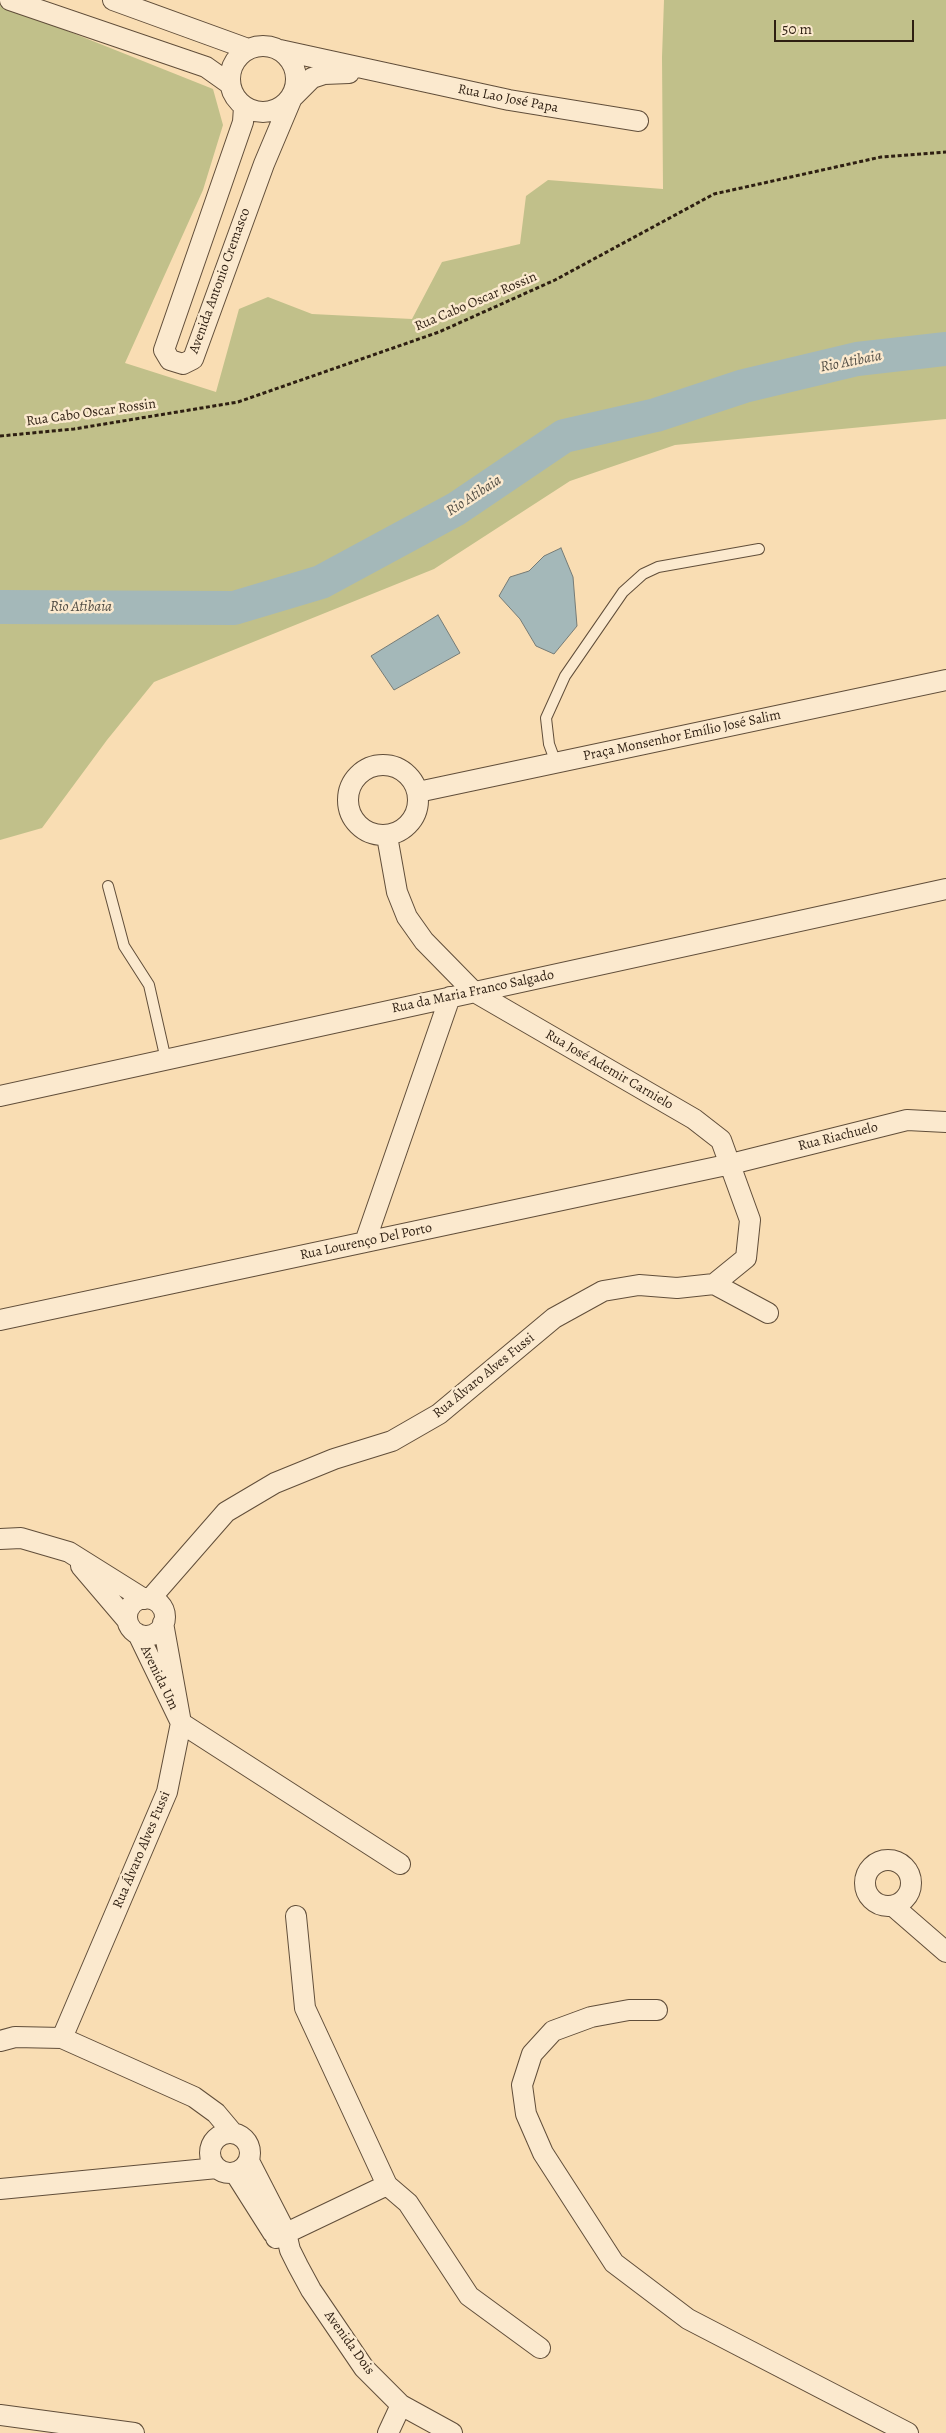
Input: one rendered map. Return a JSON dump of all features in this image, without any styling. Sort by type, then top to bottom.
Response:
[{"type":"street","points":[[10,0],[206,67],[230,84]]},
{"type":"street","points":[[126,2],[248,49]]},
{"type":"street","points":[[264,46],[280,50],[292,62],[297,79],[292,98],[281,108],[269,113],[256,112],[244,107],[235,97],[230,84],[231,70],[238,57],[248,49],[264,46]]},
{"type":"street","name":"Rua Lao José Papa","points":[[280,50],[508,100],[638,121]]},
{"type":"street","name":"Rua Lao José Papa","points":[[292,98],[312,78],[324,74],[378,73]]},
{"type":"street","name":"Avenida Antonio Cremasco","points":[[244,107],[243,122],[164,350],[170,360],[183,364],[193,359],[260,173],[292,98]]},
{"type":"street","name":"Praça Monsenhor Emílio José Salim","points":[[418,792],[946,680]]},
{"type":"street","points":[[388,765],[405,772],[418,792],[415,814],[409,824],[387,836],[368,832],[352,816],[348,806],[348,794],[352,782],[370,766],[388,765]]},
{"type":"street","name":"Rua José Ademir Carnielo","points":[[387,836],[396,892],[407,917],[424,941],[473,991],[694,1119],[721,1140],[731,1164]]},
{"type":"street","name":"Rua da Maria Franco Salgado","points":[[0,1096],[946,889]]},
{"type":"street","points":[[365,1242],[450,997]]},
{"type":"street","name":"Rua Riachuelo","points":[[731,1164],[907,1120],[946,1122]]},
{"type":"street","points":[[731,1164],[750,1220],[746,1258],[714,1284],[768,1313]]},
{"type":"street","name":"Rua Lourenço Del Porto","points":[[0,1320],[731,1164]]},
{"type":"street","name":"Rua Álvaro Alves Fussi","points":[[147,1599],[191,1554],[226,1512],[275,1483],[334,1459],[392,1441],[439,1414],[554,1318],[603,1291],[639,1285],[677,1288],[714,1284]]},
{"type":"street","points":[[0,1539],[21,1538],[69,1552],[160,1606],[164,1620],[160,1629],[150,1636],[132,1627],[129,1608],[138,1600],[147,1599]]},
{"type":"street","name":"Avenida Um","points":[[69,1552],[132,1627],[180,1723]]},
{"type":"street","name":"Rua Álvaro Alves Fussi","points":[[62,2038],[167,1792],[180,1723],[164,1620],[191,1554]]},
{"type":"street","points":[[180,1723],[400,1864]]},
{"type":"street","points":[[893,1906],[946,1952]]},
{"type":"street","points":[[296,1916],[306,2008],[388,2185],[408,2203],[470,2296],[540,2348]]},
{"type":"street","points":[[657,2010],[629,2010],[591,2017],[553,2031],[532,2054],[522,2085],[526,2114],[543,2153],[614,2263],[688,2319],[908,2433]]},
{"type":"street","points":[[0,2041],[15,2037],[62,2038]]},
{"type":"street","name":"Avenida Dois","points":[[62,2038],[194,2097],[216,2113],[226,2154],[284,2240],[311,2290],[364,2368],[401,2405],[452,2433]]},
{"type":"street","points":[[0,2189],[176,2172],[226,2154]]},
{"type":"street","points":[[284,2240],[388,2185]]},
{"type":"street","points":[[388,2433],[401,2405]]},
{"type":"street","points":[[0,2415],[98,2431],[134,2433]]},
{"type":"lane","points":[[556,763],[549,744],[546,718],[565,676],[623,592],[643,574],[658,567],[759,549]]},
{"type":"lane","points":[[108,886],[124,946],[149,985],[166,1060]]},
{"type":"path","name":"Rua Cabo Oscar Rossin","points":[[0,436],[74,429],[238,402],[439,332],[555,280],[714,194],[881,157],[946,152]]},
{"type":"shaded area","points":[[664,0],[946,0],[946,419],[675,445],[570,481],[434,569],[154,682],[107,740],[42,828],[0,840],[0,4],[213,89],[223,125],[203,190],[125,363],[216,392],[239,309],[268,297],[312,314],[412,319],[442,262],[520,244],[526,196],[548,180],[663,189],[662,57]]},
{"type":"shaded area","points":[[561,548],[573,577],[577,626],[554,654],[536,646],[520,619],[499,596],[510,577],[529,571],[544,556]]},
{"type":"shaded area","points":[[438,615],[460,653],[394,690],[371,656]]},
{"type":"waterway","name":"Rio Atibaia","points":[[0,607],[234,608],[321,582],[456,509],[564,436],[656,415],[744,386],[857,359],[946,349]]}]
